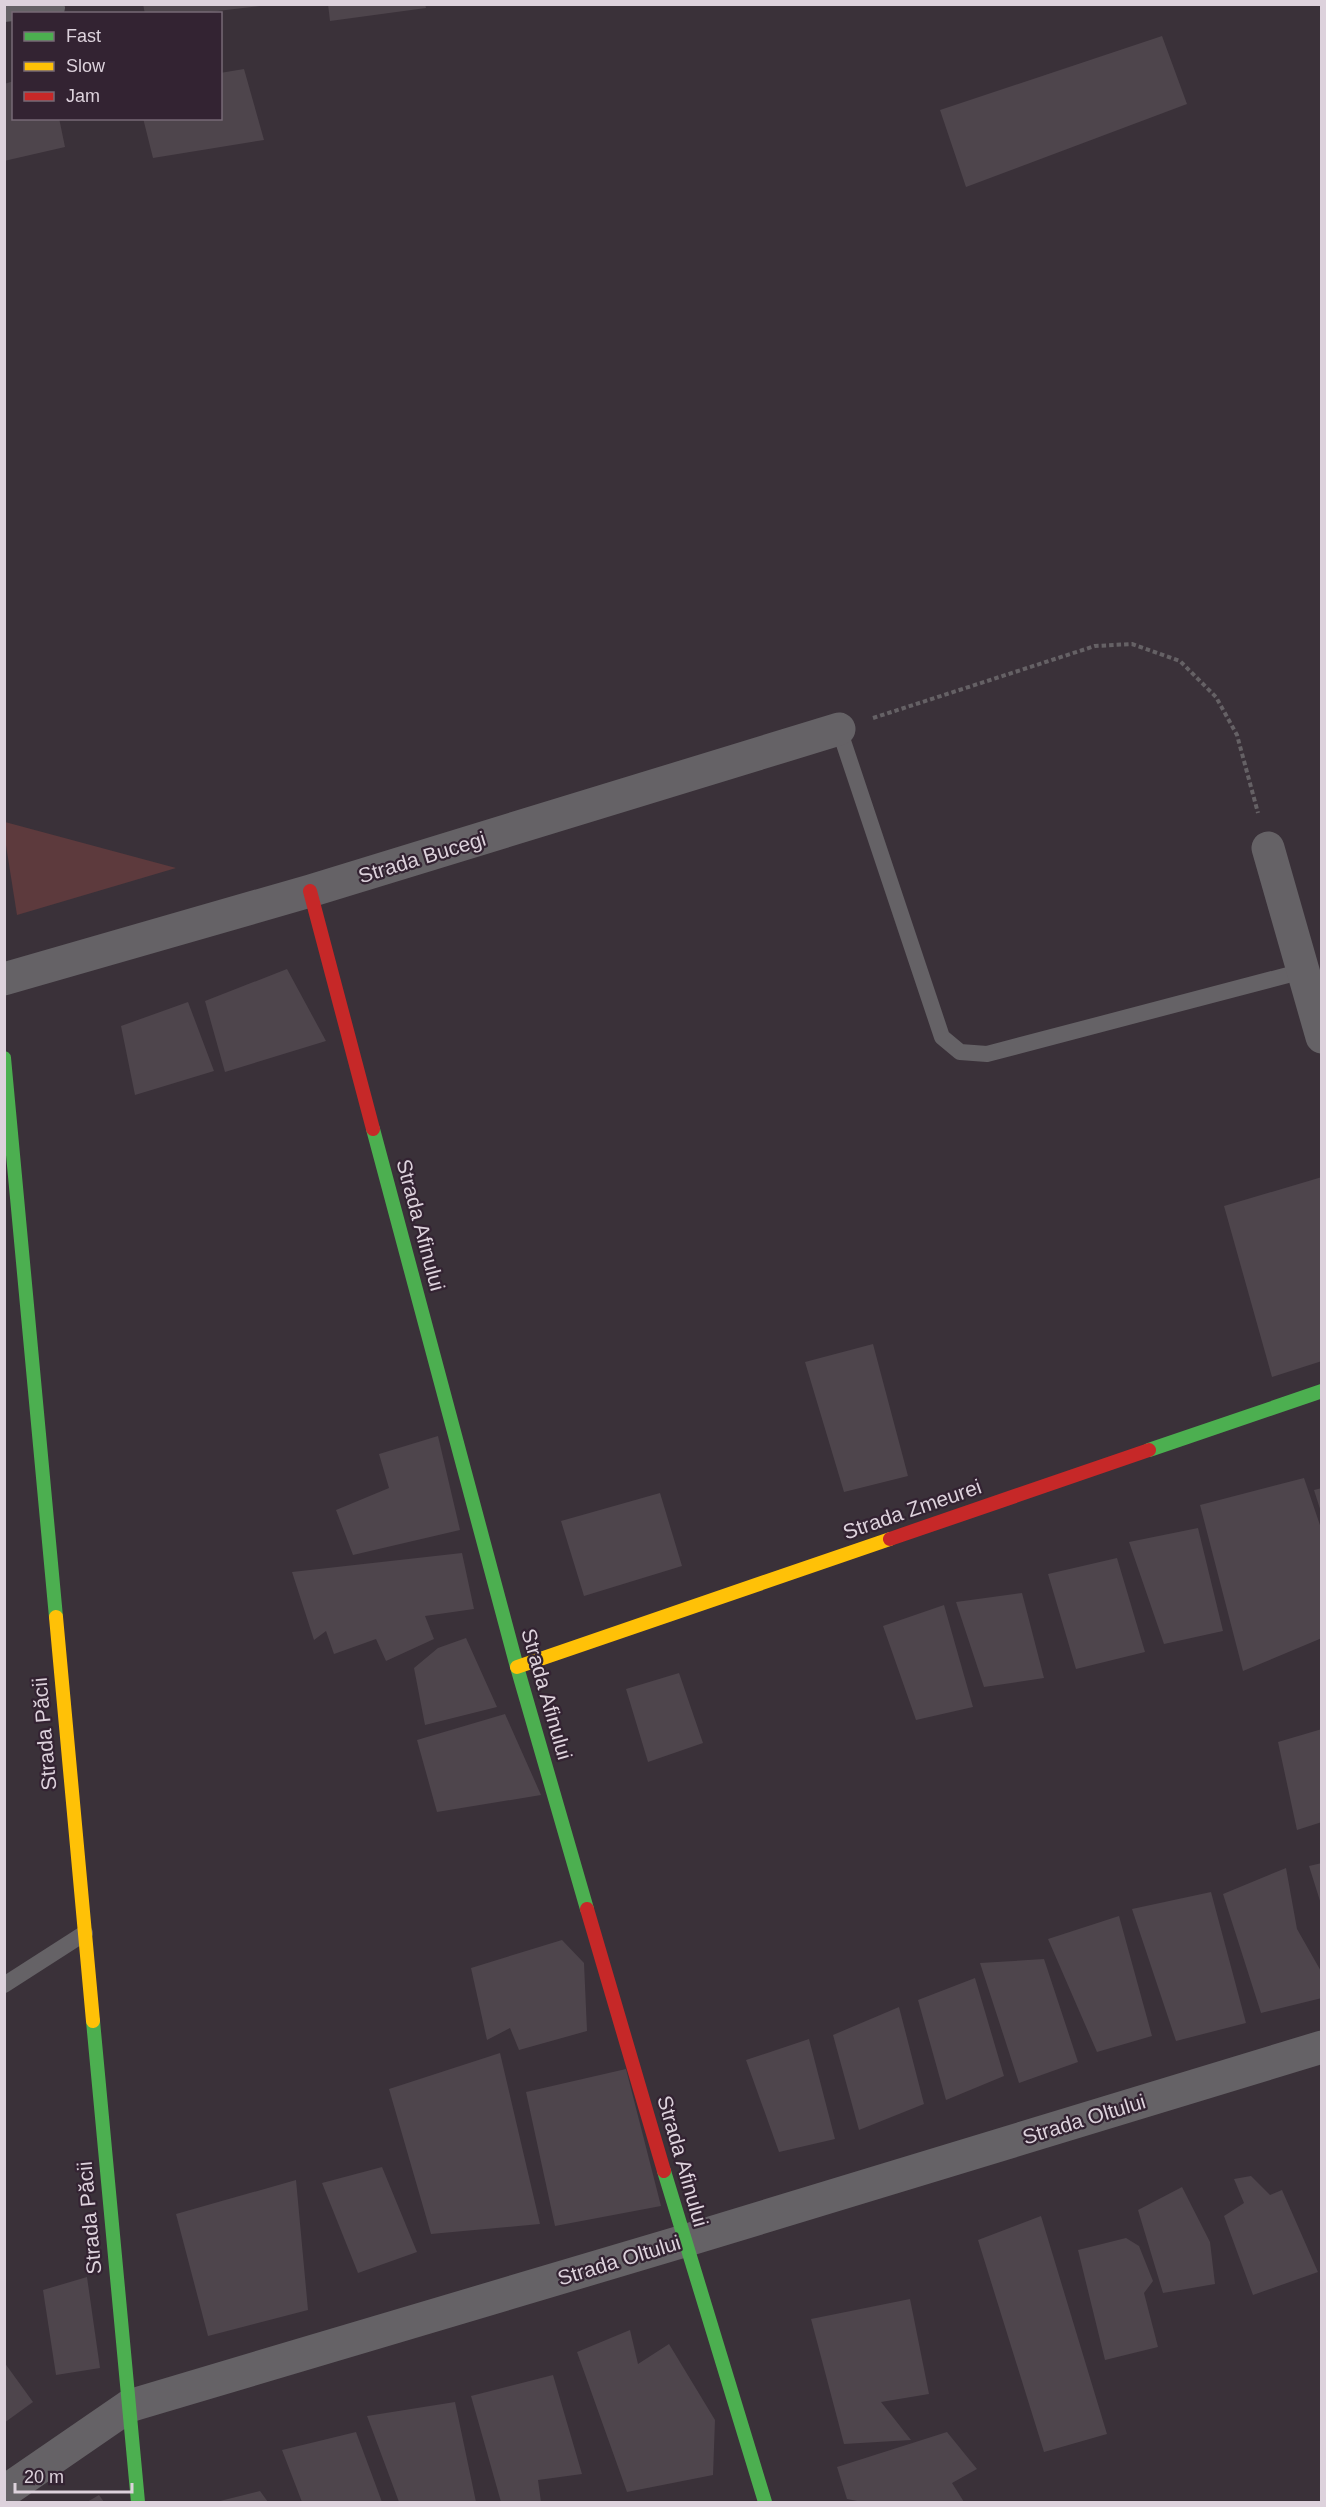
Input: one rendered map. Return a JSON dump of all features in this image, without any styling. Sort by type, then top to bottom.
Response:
[{"type":"street","name":"Strada Bucegi","points":[[4,979],[310,891],[839,729]]},
{"type":"street","points":[[1268,848],[1322,1037]]},
{"type":"street","name":"Strada Afinului","points":[[310,891],[517,1667],[684,2241],[765,2502]]},
{"type":"street","name":"Strada Păcii","points":[[4,1058],[138,2502]]},
{"type":"street","name":"Strada Zmeurei","points":[[517,1667],[1322,1391]]},
{"type":"street","name":"Strada Oltului","points":[[4,2492],[129,2406],[684,2241],[1322,2047]]},
{"type":"lane","points":[[22,12],[57,8]]},
{"type":"lane","points":[[839,729],[942,1037],[960,1052],[987,1054],[1303,971]]},
{"type":"lane","points":[[4,1985],[85,1933]]},
{"type":"path","points":[[839,729],[1095,646],[1132,644],[1179,661],[1216,697],[1237,735],[1268,848]]},
{"type":"shaded area","points":[[5,822],[176,868],[17,915],[5,839]]},
{"type":"building","points":[[143,4],[260,4],[260,6],[209,12],[145,12]]},
{"type":"building","points":[[328,4],[425,4],[426,8],[330,21]]},
{"type":"building","points":[[1162,36],[1187,104],[966,187],[940,110]]},
{"type":"building","points":[[244,69],[264,140],[153,158],[144,120],[222,120],[222,73]]},
{"type":"building","points":[[12,82],[12,120],[59,120],[65,147],[4,161],[4,84]]},
{"type":"building","points":[[287,969],[326,1041],[225,1072],[205,1001]]},
{"type":"building","points":[[188,1002],[214,1071],[135,1095],[121,1026]]},
{"type":"building","points":[[1322,1177],[1322,1361],[1272,1377],[1224,1206]]},
{"type":"building","points":[[873,1344],[908,1476],[844,1492],[805,1362]]},
{"type":"building","points":[[438,1436],[460,1530],[353,1555],[336,1510],[389,1488],[379,1454]]},
{"type":"building","points":[[1304,1478],[1322,1531],[1322,1638],[1243,1671],[1200,1505]]},
{"type":"building","points":[[1322,1488],[1322,1512],[1321,1512],[1314,1490]]},
{"type":"building","points":[[660,1493],[682,1566],[584,1596],[561,1521]]},
{"type":"building","points":[[1198,1528],[1223,1631],[1164,1644],[1129,1542]]},
{"type":"building","points":[[462,1553],[474,1609],[425,1616],[434,1639],[386,1661],[376,1639],[334,1654],[326,1631],[314,1640],[292,1572]]},
{"type":"building","points":[[1117,1558],[1145,1652],[1076,1669],[1048,1574]]},
{"type":"building","points":[[1022,1593],[1044,1678],[984,1687],[956,1602]]},
{"type":"building","points":[[944,1605],[973,1707],[916,1720],[883,1626]]},
{"type":"building","points":[[466,1638],[497,1707],[425,1725],[414,1668],[438,1648]]},
{"type":"building","points":[[679,1673],[703,1743],[648,1762],[626,1689]]},
{"type":"building","points":[[505,1714],[541,1795],[437,1812],[417,1740]]},
{"type":"building","points":[[1322,1729],[1322,1822],[1297,1830],[1278,1742]]},
{"type":"building","points":[[1322,1863],[1322,1904],[1321,1904],[1309,1866]]},
{"type":"building","points":[[1286,1868],[1297,1929],[1322,1973],[1322,1998],[1261,2013],[1223,1894]]},
{"type":"building","points":[[1211,1892],[1246,2023],[1176,2041],[1132,1909]]},
{"type":"building","points":[[1119,1916],[1152,2036],[1097,2052],[1048,1939]]},
{"type":"building","points":[[562,1940],[584,1963],[587,2031],[519,2050],[510,2028],[487,2040],[471,1968]]},
{"type":"building","points":[[1044,1959],[1078,2062],[1019,2083],[980,1963]]},
{"type":"building","points":[[975,1978],[1004,2076],[946,2100],[918,2000]]},
{"type":"building","points":[[899,2007],[924,2104],[859,2130],[833,2035]]},
{"type":"building","points":[[809,2039],[835,2139],[779,2152],[746,2060]]},
{"type":"building","points":[[500,2053],[540,2224],[431,2234],[389,2089]]},
{"type":"building","points":[[626,2069],[661,2206],[555,2226],[526,2092]]},
{"type":"building","points":[[382,2167],[417,2252],[358,2273],[322,2183]]},
{"type":"building","points":[[1251,2176],[1270,2195],[1282,2190],[1318,2272],[1253,2295],[1224,2216],[1244,2203],[1234,2179]]},
{"type":"building","points":[[296,2180],[308,2310],[208,2336],[176,2214]]},
{"type":"building","points":[[1182,2187],[1210,2242],[1215,2284],[1163,2293],[1138,2210]]},
{"type":"building","points":[[1041,2216],[1107,2434],[1044,2452],[978,2240]]},
{"type":"building","points":[[1126,2238],[1139,2246],[1153,2281],[1144,2293],[1158,2347],[1105,2360],[1078,2250]]},
{"type":"building","points":[[87,2277],[100,2368],[56,2375],[43,2290]]},
{"type":"building","points":[[910,2299],[929,2394],[881,2402],[911,2440],[844,2444],[811,2319]]},
{"type":"building","points":[[630,2330],[638,2364],[669,2344],[715,2420],[713,2475],[627,2492],[577,2352]]},
{"type":"building","points":[[4,2362],[33,2402],[4,2423]]},
{"type":"building","points":[[553,2375],[582,2474],[538,2480],[541,2502],[501,2502],[471,2396]]},
{"type":"building","points":[[455,2402],[476,2502],[399,2502],[367,2416]]},
{"type":"building","points":[[356,2432],[382,2502],[302,2502],[282,2450]]},
{"type":"building","points":[[947,2432],[977,2469],[952,2483],[964,2502],[862,2502],[847,2499],[837,2467]]},
{"type":"building","points":[[260,2491],[268,2502],[216,2502]]},
{"type":"building","points":[[99,2495],[104,2502],[87,2502]]},
{"type":"traffic: fast","points":[[4,1058],[56,1617]]},
{"type":"traffic: fast","points":[[373,1129],[517,1667],[587,1909]]},
{"type":"traffic: fast","points":[[1149,1450],[1322,1391]]},
{"type":"traffic: fast","points":[[93,2021],[138,2502]]},
{"type":"traffic: fast","points":[[664,2171],[765,2502]]},
{"type":"traffic: slow","points":[[517,1667],[890,1539]]},
{"type":"traffic: slow","points":[[56,1617],[93,2021]]},
{"type":"traffic: jam","points":[[310,891],[373,1129]]},
{"type":"traffic: jam","points":[[890,1539],[1149,1450]]},
{"type":"traffic: jam","points":[[587,1909],[664,2171]]}]
